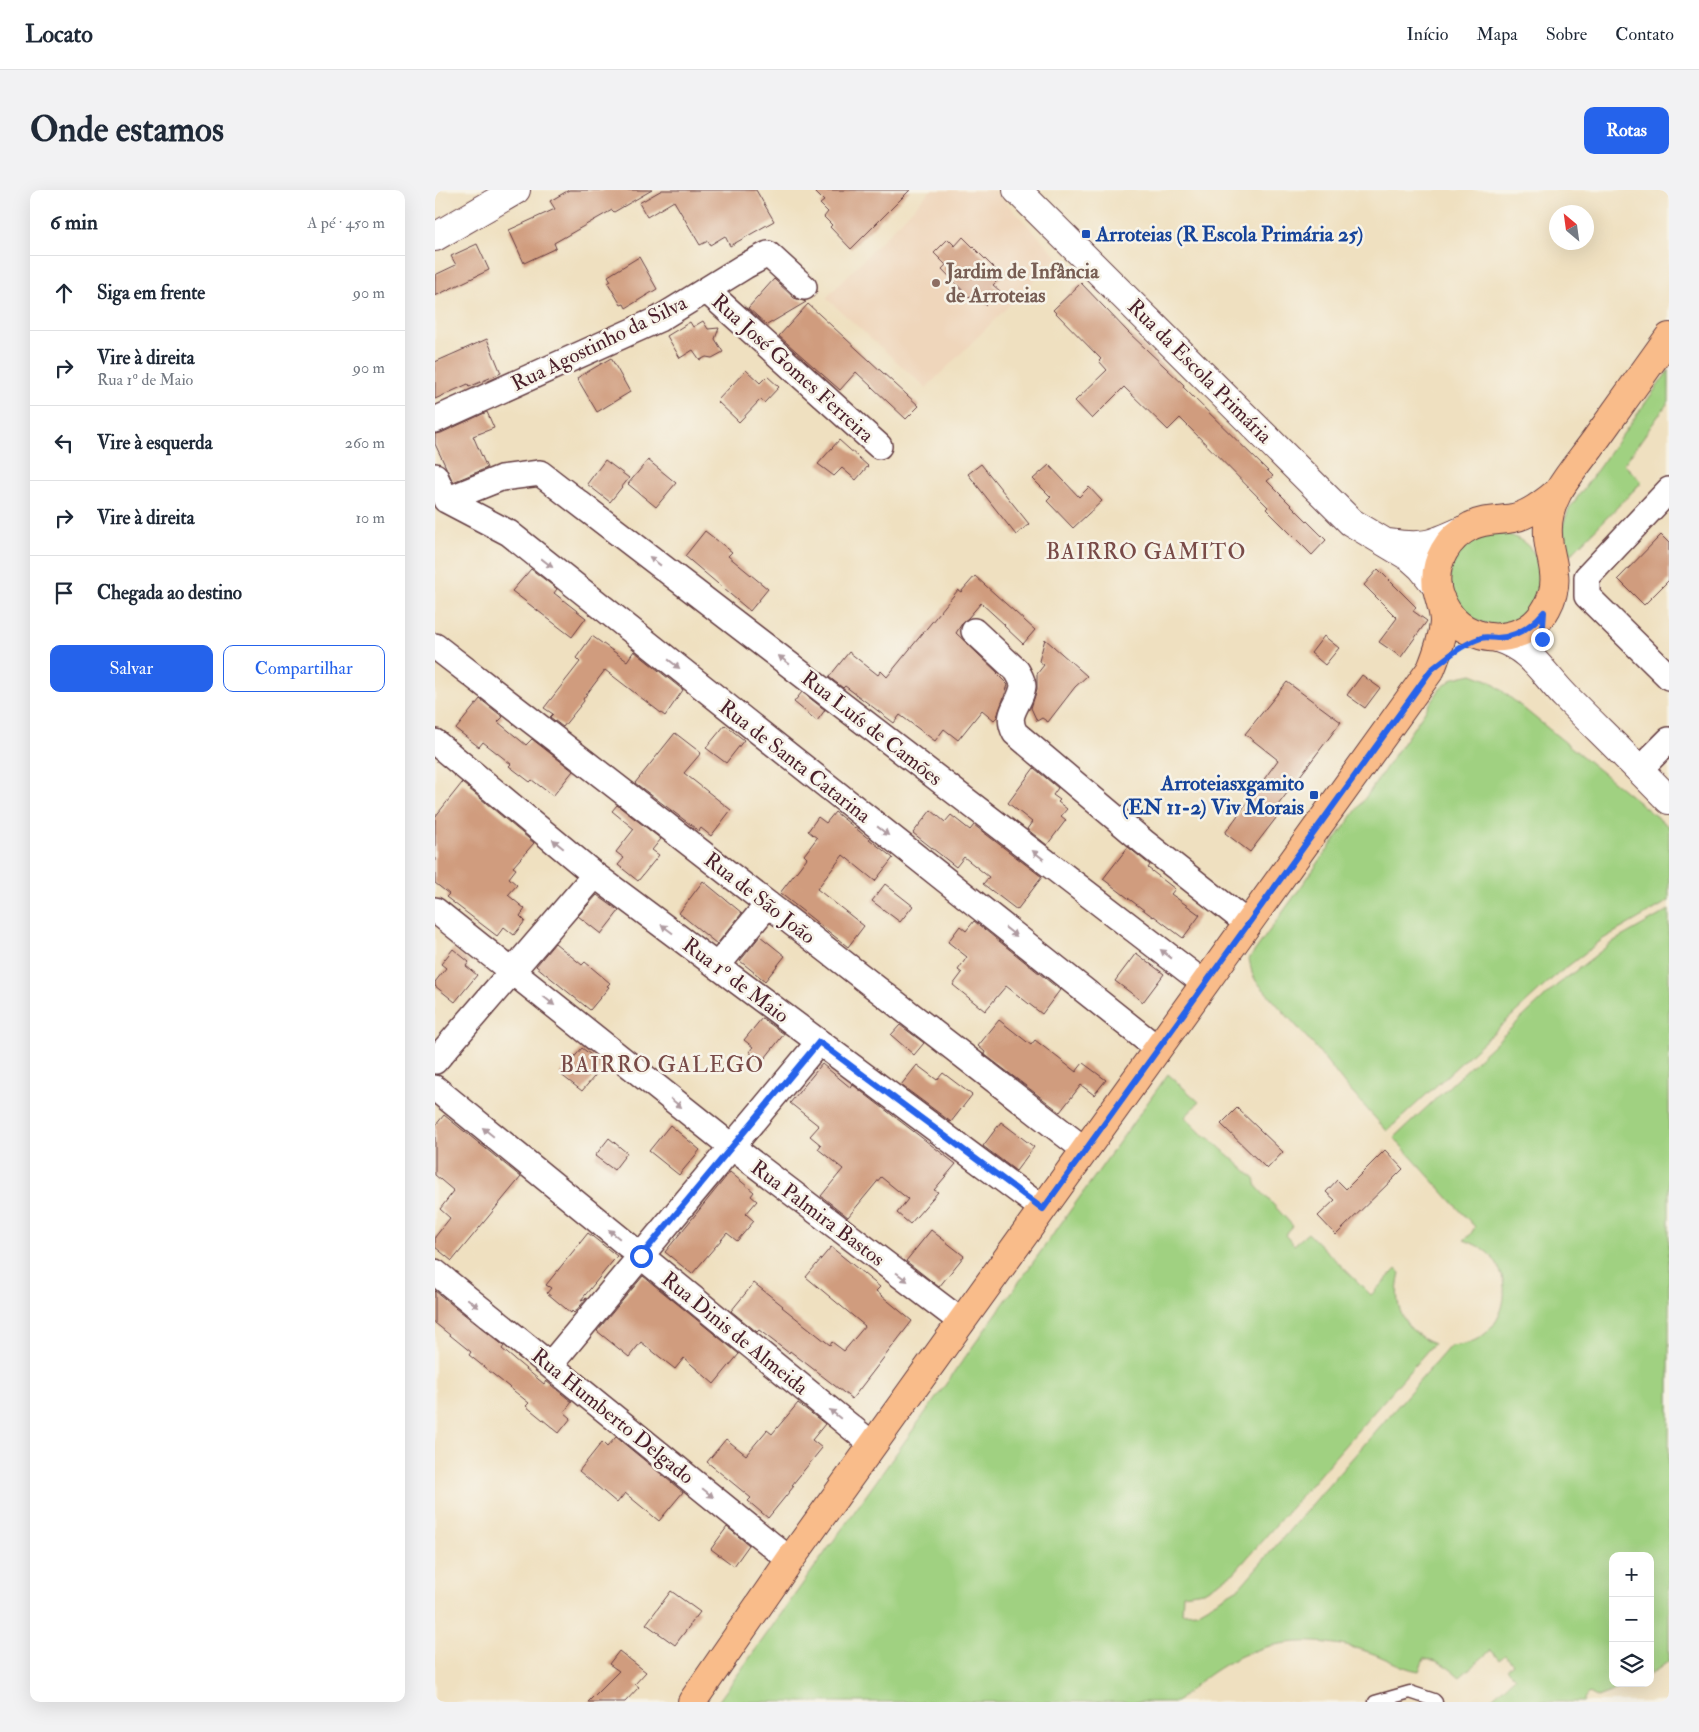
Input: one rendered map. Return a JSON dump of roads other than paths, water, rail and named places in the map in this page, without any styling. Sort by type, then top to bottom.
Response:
[{"type":"main road","points":[[692,1702],[790,1560],[1431,670],[1454,652],[1490,637],[1511,636],[1524,631],[1544,612],[1551,600],[1554,587],[1548,522],[1558,492],[1669,337]]},
{"type":"main road","points":[[1431,670],[1442,636],[1444,620],[1439,593],[1438,565],[1443,552],[1451,540],[1461,531],[1480,523],[1514,518],[1528,513],[1558,492]]},
{"type":"main road","points":[[1500,520],[1525,528],[1536,536],[1545,547],[1551,559]]},
{"type":"main road","points":[[1439,593],[1448,614],[1460,626],[1490,637]]},
{"type":"street","points":[[435,237],[516,190]]},
{"type":"street","name":"Rua da Escola Primária","points":[[1017,190],[1351,522],[1389,543],[1411,558],[1421,567],[1439,593]]},
{"type":"street","name":"Rua Agostinho da Silva","points":[[435,420],[659,319],[768,254],[804,287]]},
{"type":"street","name":"Rua José Gomes Ferreira","points":[[707,290],[879,446]]},
{"type":"street","name":"Rua Luís de Camões","points":[[446,500],[501,478],[540,473],[1205,984]]},
{"type":"street","points":[[435,476],[446,500]]},
{"type":"street","points":[[1669,490],[1587,578],[1587,596],[1669,677]]},
{"type":"street","name":"Rua de Santa Catarina","points":[[446,500],[509,533],[1158,1049]]},
{"type":"street","name":"Rua da Escola Primária","points":[[1389,543],[1412,546],[1425,545],[1442,540],[1461,531]]},
{"type":"street","points":[[1544,612],[1542,639],[1551,679]]},
{"type":"street","points":[[974,631],[1017,671],[1021,678],[1023,686],[1011,719],[1011,726],[1015,733],[1144,842],[1248,924]]},
{"type":"street","points":[[1490,637],[1510,642],[1525,652],[1563,694],[1669,800]]},
{"type":"street","name":"Rua de São João","points":[[435,646],[1085,1150]]},
{"type":"street","points":[[1639,770],[1669,740]]},
{"type":"street","name":"Rua 1º de Maio","points":[[435,742],[595,875],[1043,1209]]},
{"type":"street","points":[[435,1061],[595,875]]},
{"type":"street","points":[[717,966],[767,904]]},
{"type":"street","name":"Rua Palmira Bastos","points":[[435,910],[732,1147],[962,1322]]},
{"type":"street","points":[[550,1365],[819,1042]]},
{"type":"street","name":"Rua Dinis de Almeida","points":[[435,1088],[873,1445]]},
{"type":"street","name":"Rua Humberto Delgado","points":[[435,1272],[790,1560]]},
{"type":"lane","points":[[1375,1702],[1410,1692],[1436,1702]]},
{"type":"place","name":"Arroteias (R Escola Primária 25)","points":[[1086,234]]},
{"type":"place","name":"Jardim de Infância de Arroteias","points":[[936,283]]},
{"type":"place","name":"Arroteiasxgamito (EN 11-2) Viv Morais","points":[[1314,795]]},
{"type":"district","name":"BAIRRO GAMITO","points":[[1146,551]]},
{"type":"district","name":"BAIRRO GALEGO","points":[[662,1064]]}]
